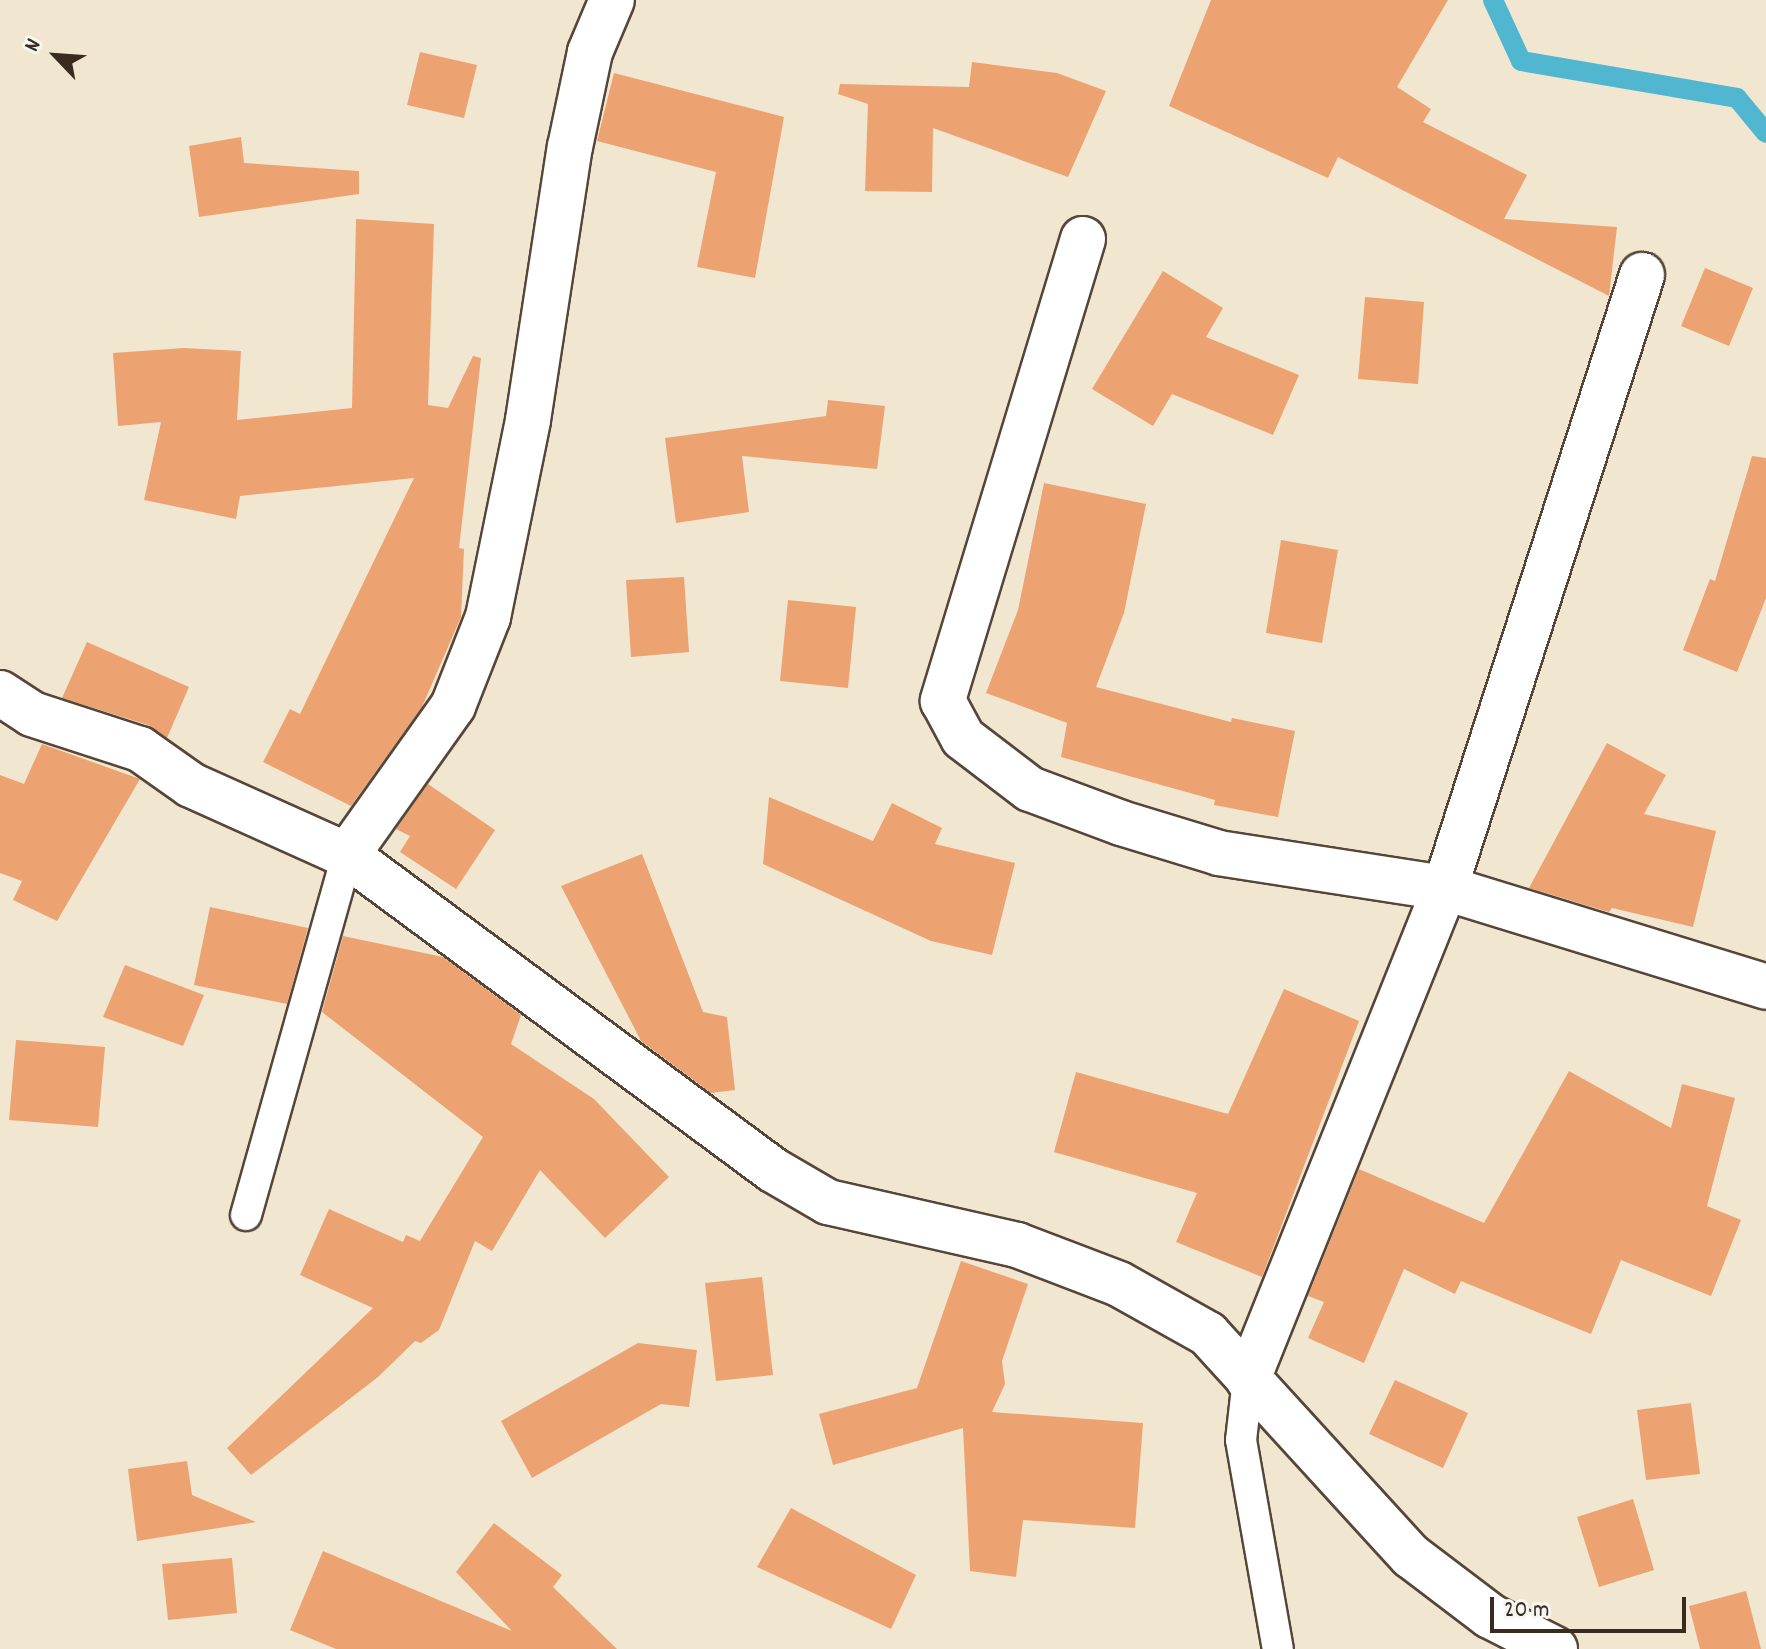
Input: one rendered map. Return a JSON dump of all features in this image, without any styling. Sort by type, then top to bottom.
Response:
[{"type":"street","points":[[347,855],[453,706],[488,617],[528,420],[570,147],[590,52],[612,0]]},
{"type":"street","points":[[1083,239],[943,701],[963,738],[1030,789],[1121,823],[1219,853],[1445,888],[1766,987]]},
{"type":"street","points":[[1248,1379],[1445,888],[1642,275]]},
{"type":"street","points":[[0,693],[32,714],[140,749],[191,785],[347,855],[773,1170],[828,1202],[965,1229],[1119,1284],[1208,1334],[1411,1556],[1490,1616],[1555,1649]]},
{"type":"lane","points":[[246,1215],[347,855]]},
{"type":"lane","points":[[1248,1379],[1241,1440],[1278,1649]]},
{"type":"building","points":[[1211,0],[1448,0],[1397,87],[1431,109],[1423,122],[1527,175],[1504,219],[1617,227],[1609,296],[1338,157],[1328,178],[1169,106]]},
{"type":"building","points":[[420,52],[477,65],[464,118],[407,105]]},
{"type":"building","points":[[972,62],[1057,73],[1106,91],[1068,177],[933,128],[932,192],[865,191],[868,104],[838,94],[840,84],[969,87]]},
{"type":"building","points":[[614,73],[784,117],[755,278],[697,267],[716,172],[597,141]]},
{"type":"building","points":[[241,137],[244,163],[359,171],[359,194],[199,217],[189,146]]},
{"type":"building","points":[[356,219],[434,224],[428,405],[448,408],[473,356],[481,358],[459,548],[464,549],[461,617],[422,707],[351,806],[263,762],[290,709],[300,714],[414,478],[240,496],[236,519],[144,500],[161,422],[118,426],[113,353],[184,348],[241,351],[237,420],[352,408]]},
{"type":"building","points":[[1705,268],[1753,288],[1729,346],[1681,326]]},
{"type":"building","points":[[1163,271],[1223,308],[1206,337],[1299,375],[1273,435],[1172,394],[1153,426],[1092,389]]},
{"type":"building","points":[[1365,297],[1424,302],[1418,384],[1358,379]]},
{"type":"building","points":[[828,400],[885,406],[877,469],[742,456],[749,512],[676,523],[665,438],[826,416]]},
{"type":"building","points":[[1752,456],[1766,458],[1766,598],[1737,672],[1683,650],[1710,579],[1715,581]]},
{"type":"building","points":[[1044,483],[1146,504],[1124,613],[1096,687],[1231,722],[1232,718],[1295,731],[1278,817],[1214,805],[1215,800],[1061,757],[1067,723],[986,693],[1018,610]]},
{"type":"building","points":[[1281,540],[1338,550],[1322,643],[1266,633]]},
{"type":"building","points":[[684,577],[689,652],[631,657],[626,580]]},
{"type":"building","points":[[788,600],[856,607],[848,688],[780,681]]},
{"type":"building","points":[[87,642],[189,687],[167,738],[148,725],[62,698]]},
{"type":"building","points":[[1607,743],[1666,775],[1644,814],[1716,831],[1693,927],[1612,908],[1609,912],[1529,888]]},
{"type":"building","points":[[42,744],[140,779],[57,921],[13,900],[22,881],[0,873],[0,775],[24,784]]},
{"type":"building","points":[[428,784],[495,830],[456,889],[400,852],[410,836],[396,829]]},
{"type":"building","points":[[769,797],[873,841],[892,803],[942,828],[935,844],[1015,863],[992,955],[931,941],[763,864]]},
{"type":"building","points":[[642,854],[703,1012],[727,1017],[735,1090],[711,1093],[641,1041],[561,886]]},
{"type":"building","points":[[210,907],[308,928],[287,1004],[194,985]]},
{"type":"building","points":[[343,936],[443,957],[521,1015],[511,1044],[594,1099],[669,1177],[605,1238],[540,1170],[492,1251],[475,1241],[439,1330],[421,1343],[415,1341],[378,1377],[251,1475],[227,1448],[373,1308],[300,1275],[329,1209],[403,1242],[406,1235],[420,1241],[483,1137],[322,1012]]},
{"type":"building","points":[[125,965],[204,995],[183,1046],[103,1017]]},
{"type":"building","points":[[1284,989],[1359,1021],[1262,1277],[1176,1242],[1197,1193],[1054,1152],[1076,1072],[1228,1114]]},
{"type":"building","points":[[16,1040],[105,1047],[98,1127],[9,1120]]},
{"type":"building","points":[[1569,1071],[1671,1128],[1682,1084],[1735,1098],[1707,1206],[1741,1220],[1711,1296],[1621,1260],[1591,1334],[1461,1281],[1455,1294],[1404,1269],[1364,1363],[1308,1338],[1324,1302],[1308,1296],[1359,1169],[1484,1223]]},
{"type":"building","points":[[961,1261],[1028,1284],[1002,1361],[1005,1384],[992,1412],[1143,1423],[1135,1528],[1023,1520],[1016,1577],[970,1571],[963,1428],[833,1465],[819,1414],[917,1388]]},
{"type":"building","points":[[762,1277],[773,1375],[716,1381],[705,1283]]},
{"type":"building","points":[[638,1343],[697,1350],[689,1407],[661,1404],[532,1478],[501,1421]]},
{"type":"building","points":[[1395,1380],[1468,1413],[1443,1468],[1369,1434]]},
{"type":"building","points":[[1691,1403],[1700,1474],[1646,1480],[1637,1410]]},
{"type":"building","points":[[187,1461],[192,1495],[256,1522],[137,1541],[128,1469]]},
{"type":"building","points":[[1633,1499],[1654,1570],[1599,1587],[1577,1517]]},
{"type":"building","points":[[791,1508],[916,1575],[891,1629],[757,1567]]},
{"type":"building","points":[[494,1523],[562,1575],[553,1587],[617,1649],[336,1649],[290,1630],[323,1551],[512,1631],[456,1572]]},
{"type":"building","points":[[232,1558],[237,1613],[168,1620],[162,1564]]},
{"type":"building","points":[[1746,1591],[1761,1649],[1700,1649],[1689,1606]]},
{"type":"waterway","points":[[1493,0],[1521,61],[1737,98],[1766,133]]}]
